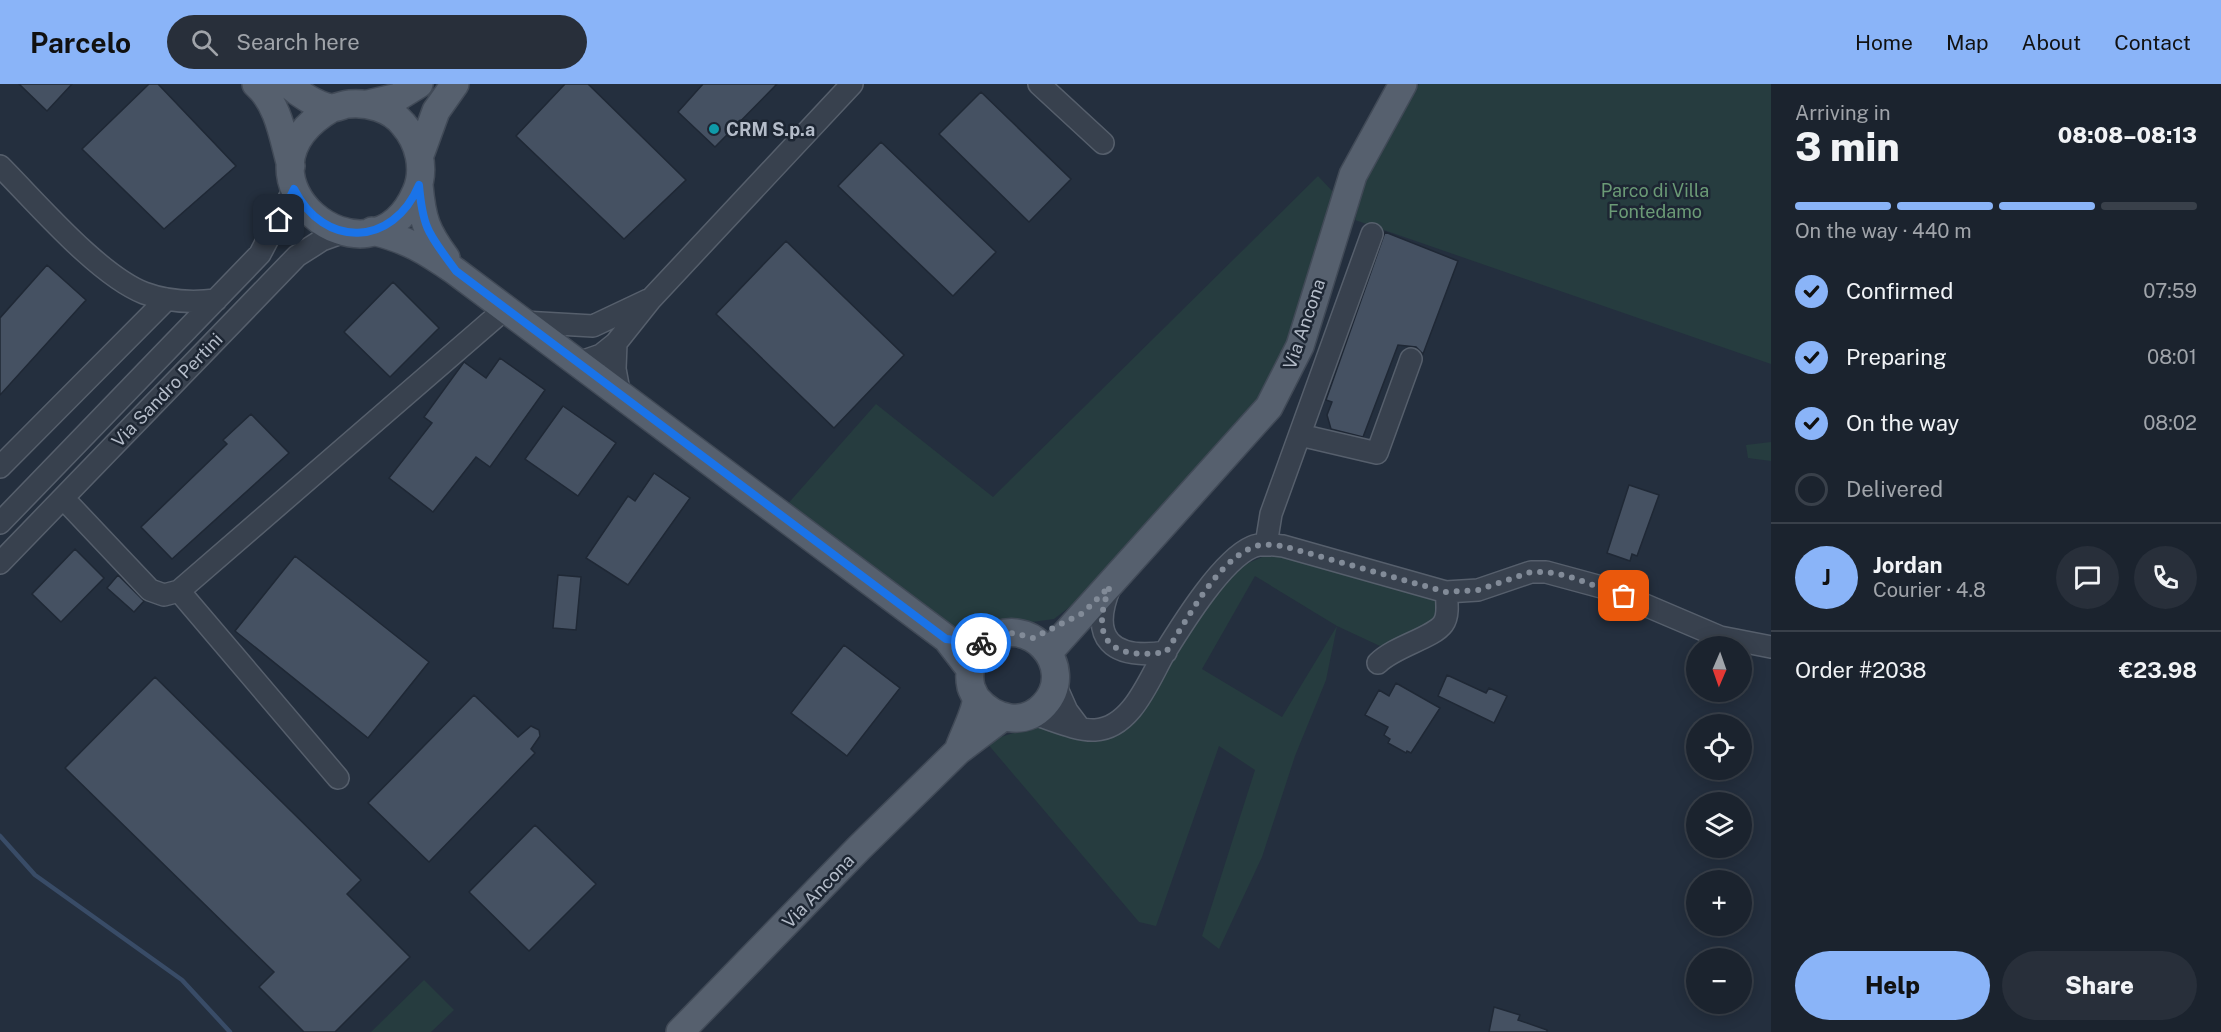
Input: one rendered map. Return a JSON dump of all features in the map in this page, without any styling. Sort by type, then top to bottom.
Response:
[{"type":"main road","points":[[256,84],[266,93],[279,120],[302,204],[313,217],[328,227],[344,232],[372,231],[401,238],[423,249],[456,271],[946,639],[970,669]]},
{"type":"main road","points":[[288,84],[301,95],[332,108]]},
{"type":"main road","points":[[293,177],[294,147],[303,131],[316,117],[332,108],[350,104],[368,104],[398,97],[418,84]]},
{"type":"main road","points":[[455,84],[436,111],[420,155],[419,185],[422,218],[428,232],[456,271]]},
{"type":"main road","name":"Via Ancona","points":[[1041,645],[1083,613],[1110,586],[1269,406],[1300,346],[1338,216],[1353,175],[1403,84]]},
{"type":"main road","points":[[368,104],[386,111],[402,122],[413,137],[420,155]]},
{"type":"main road","points":[[372,231],[388,225],[402,215],[419,185]]},
{"type":"main road","points":[[1013,633],[1041,645],[1055,667],[1055,684],[1051,696],[1033,714],[1023,717],[1003,717],[984,707],[976,699],[972,690],[970,669],[978,651],[985,643],[993,637],[1013,633]]},
{"type":"main road","points":[[946,639],[985,643]]},
{"type":"main road","name":"Via Ancona","points":[[957,751],[976,699]]},
{"type":"main road","name":"Via Ancona","points":[[680,1032],[957,751],[1003,717]]},
{"type":"street","points":[[578,363],[602,355],[616,343],[651,299],[852,84]]},
{"type":"street","points":[[1039,84],[1103,143]]},
{"type":"street","points":[[0,166],[98,263],[143,293],[185,303],[216,300]]},
{"type":"street","name":"Via Sandro Pertini","points":[[0,523],[260,254],[293,177]]},
{"type":"street","name":"Via Sandro Pertini","points":[[0,563],[297,256],[322,240],[344,232]]},
{"type":"street","points":[[1266,545],[1270,514],[1372,234]]},
{"type":"street","points":[[0,467],[168,299]]},
{"type":"street","points":[[63,498],[150,590],[164,595],[179,591],[514,315],[593,326],[651,299]]},
{"type":"street","points":[[578,363],[582,344],[593,326]]},
{"type":"street","points":[[616,343],[615,369],[621,396]]},
{"type":"street","points":[[1300,435],[1377,453],[1411,359]]},
{"type":"street","points":[[1033,714],[1094,730],[1115,723],[1135,705],[1166,652],[1226,564],[1252,547],[1266,545],[1283,546],[1446,592],[1478,590],[1531,572],[1546,572],[1605,588],[1720,637],[1771,647]]},
{"type":"street","points":[[1110,586],[1101,617],[1104,637],[1113,646],[1126,653],[1146,655],[1166,652]]},
{"type":"street","points":[[179,591],[338,778]]},
{"type":"street","points":[[1378,663],[1387,654],[1428,636],[1443,624],[1447,610],[1446,592]]},
{"type":"street","points":[[1055,684],[1067,711],[1079,727]]},
{"type":"green space","name":"Parco di Villa Fontedamo","points":[[1419,84],[1771,84],[1771,364],[1355,220],[1365,181]]},
{"type":"green space","points":[[1318,176],[1335,194],[1286,355],[1260,401],[1080,599],[1054,619],[1032,622],[1001,619],[973,633],[959,631],[785,507],[876,404],[993,497]]},
{"type":"green space","points":[[1771,442],[1771,461],[1748,458],[1746,445]]},
{"type":"green space","points":[[1267,555],[1292,559],[1439,601],[1434,621],[1427,628],[1411,637],[1380,646],[1337,626],[1326,680],[1295,756],[1262,857],[1219,949],[1202,936],[1255,770],[1219,746],[1156,926],[1139,922],[986,742],[1039,727],[1055,727],[1096,739],[1123,732],[1230,571]],"holes":[[[1255,576],[1337,626],[1282,717],[1202,669]]]},
{"type":"green space","points":[[424,980],[454,1010],[431,1032],[371,1032]]},
{"type":"building","points":[[19,84],[72,84],[47,111]]},
{"type":"building","points":[[149,84],[158,84],[236,166],[164,229],[82,149]]},
{"type":"building","points":[[565,84],[588,84],[686,180],[624,239],[516,136]]},
{"type":"building","name":"CRM S.p.a","points":[[703,84],[777,84],[715,147],[678,112]]},
{"type":"building","points":[[981,92],[1071,179],[1029,222],[939,134]]},
{"type":"building","points":[[881,142],[996,252],[953,296],[838,186]]},
{"type":"building","points":[[1385,232],[1458,261],[1423,354],[1416,347],[1398,345],[1363,437],[1331,429],[1327,415],[1332,402],[1326,400]]},
{"type":"building","points":[[786,241],[904,355],[834,428],[716,314]]},
{"type":"building","points":[[47,265],[86,300],[0,395],[0,318]]},
{"type":"building","points":[[393,282],[439,328],[390,377],[344,332]]},
{"type":"building","points":[[500,358],[545,390],[490,467],[476,457],[433,512],[389,478],[432,423],[424,417],[464,362],[486,378]]},
{"type":"building","points":[[563,406],[616,443],[578,496],[525,459]]},
{"type":"building","points":[[251,414],[289,453],[172,559],[141,527],[227,444],[223,440]]},
{"type":"building","points":[[654,473],[690,498],[628,585],[586,558],[628,496],[635,501]]},
{"type":"building","points":[[1629,485],[1659,495],[1637,556],[1632,554],[1630,561],[1607,553]]},
{"type":"building","points":[[75,549],[104,578],[61,622],[32,594]]},
{"type":"building","points":[[295,556],[429,662],[368,738],[235,631]]},
{"type":"building","points":[[118,575],[144,601],[134,612],[107,588]]},
{"type":"building","points":[[558,575],[581,577],[576,630],[553,628]]},
{"type":"building","points":[[844,645],[900,688],[847,756],[791,713]]},
{"type":"building","points":[[1447,675],[1486,693],[1489,688],[1507,696],[1494,723],[1438,696]]},
{"type":"building","points":[[155,677],[361,880],[347,894],[410,957],[335,1032],[304,1032],[259,987],[274,972],[65,768]]},
{"type":"building","points":[[1396,683],[1440,708],[1411,753],[1407,751],[1406,753],[1388,743],[1390,739],[1384,735],[1388,727],[1365,715],[1379,690],[1389,696]]},
{"type":"building","points":[[474,695],[518,737],[531,726],[539,730],[540,736],[531,749],[535,753],[429,862],[368,803]]},
{"type":"building","points":[[535,825],[596,884],[529,951],[469,892]]},
{"type":"building","points":[[1494,1007],[1520,1015],[1518,1020],[1547,1030],[1547,1032],[1489,1032]]},
{"type":"waterway","points":[[0,836],[35,875],[182,980],[230,1032]]},
{"type":"way so far","points":[[981,643],[993,637],[1013,633],[1033,638],[1083,613],[1110,586],[1101,617],[1104,637],[1113,646],[1126,653],[1146,655],[1166,652],[1226,564],[1252,547],[1266,545],[1283,546],[1446,592],[1478,590],[1531,572],[1546,572],[1568,576],[1624,596]]},
{"type":"place","name":"CRM S.p.a","points":[[714,129]]},
{"type":"route","points":[[279,220],[294,189],[302,204],[313,217],[328,227],[344,232],[372,231],[388,225],[402,215],[419,185],[422,218],[428,232],[456,271],[946,639],[981,643]]}]
